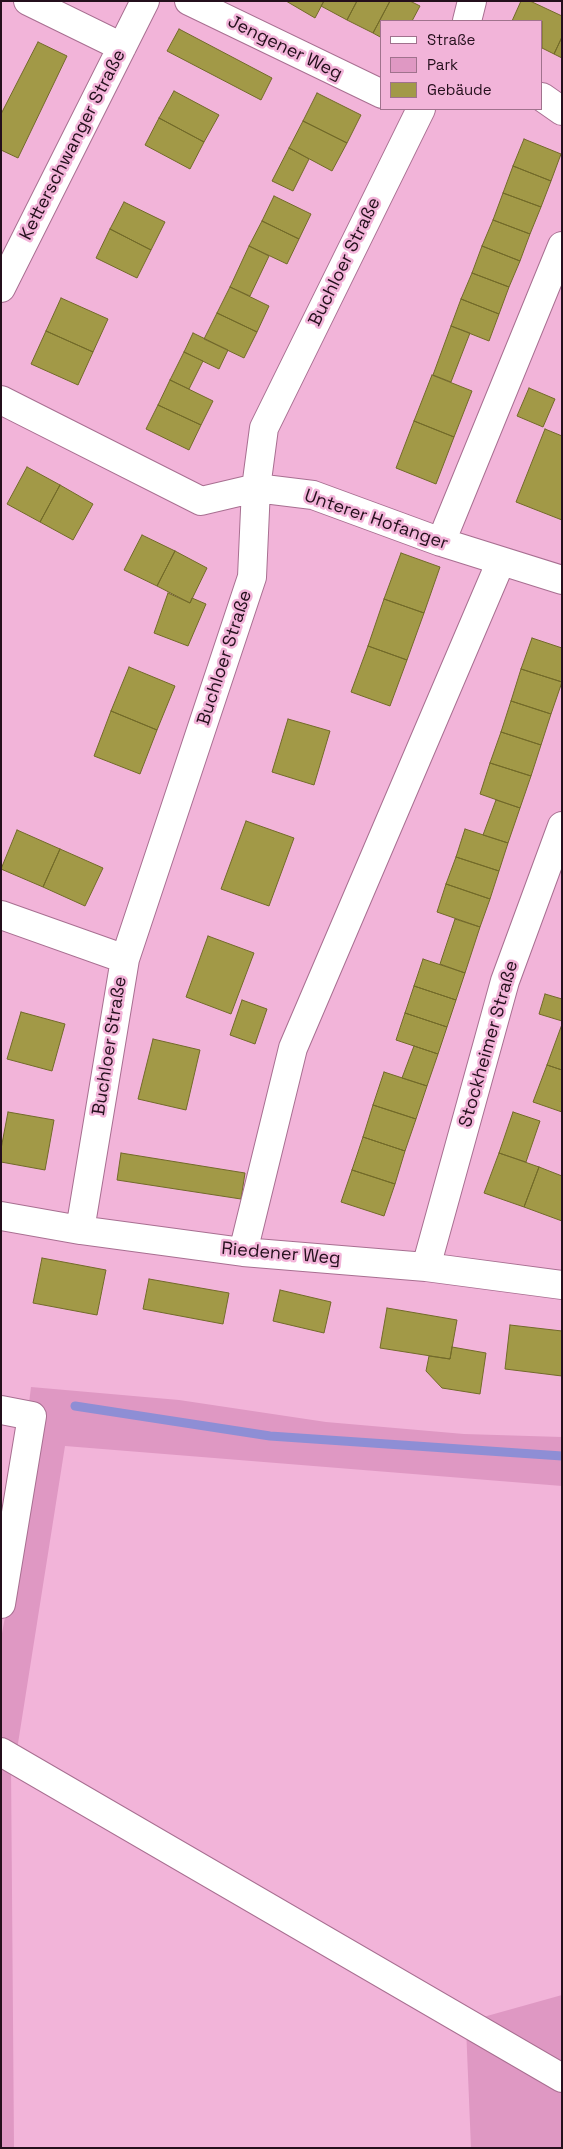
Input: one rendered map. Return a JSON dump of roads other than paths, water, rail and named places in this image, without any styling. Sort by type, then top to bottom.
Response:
[{"type":"street","points":[[28,1],[122,48]]},
{"type":"street","name":"Ketterschwanger Straße","points":[[1,288],[145,1]]},
{"type":"street","name":"Jengener Weg","points":[[189,1],[380,93]]},
{"type":"street","points":[[467,20],[472,1]]},
{"type":"street","points":[[543,99],[562,110]]},
{"type":"street","name":"Buchloer Straße","points":[[80,1230],[125,959],[252,577],[256,488],[264,428],[417,110]]},
{"type":"street","points":[[441,542],[562,246]]},
{"type":"street","name":"Unterer Hofanger","points":[[1,400],[201,501],[256,488],[313,495],[441,542],[562,580]]},
{"type":"street","points":[[243,1252],[293,1048],[501,561]]},
{"type":"street","name":"Stockheimer Straße","points":[[426,1267],[505,982],[562,826]]},
{"type":"street","points":[[1,915],[125,959]]},
{"type":"street","name":"Riedener Weg","points":[[1,1216],[80,1230],[243,1252],[426,1267],[562,1285]]},
{"type":"street","points":[[1,1410],[32,1416],[1,1604]]},
{"type":"street","points":[[1,1752],[562,2078]]},
{"type":"waterway","points":[[75,1406],[270,1436],[562,1456]]}]
